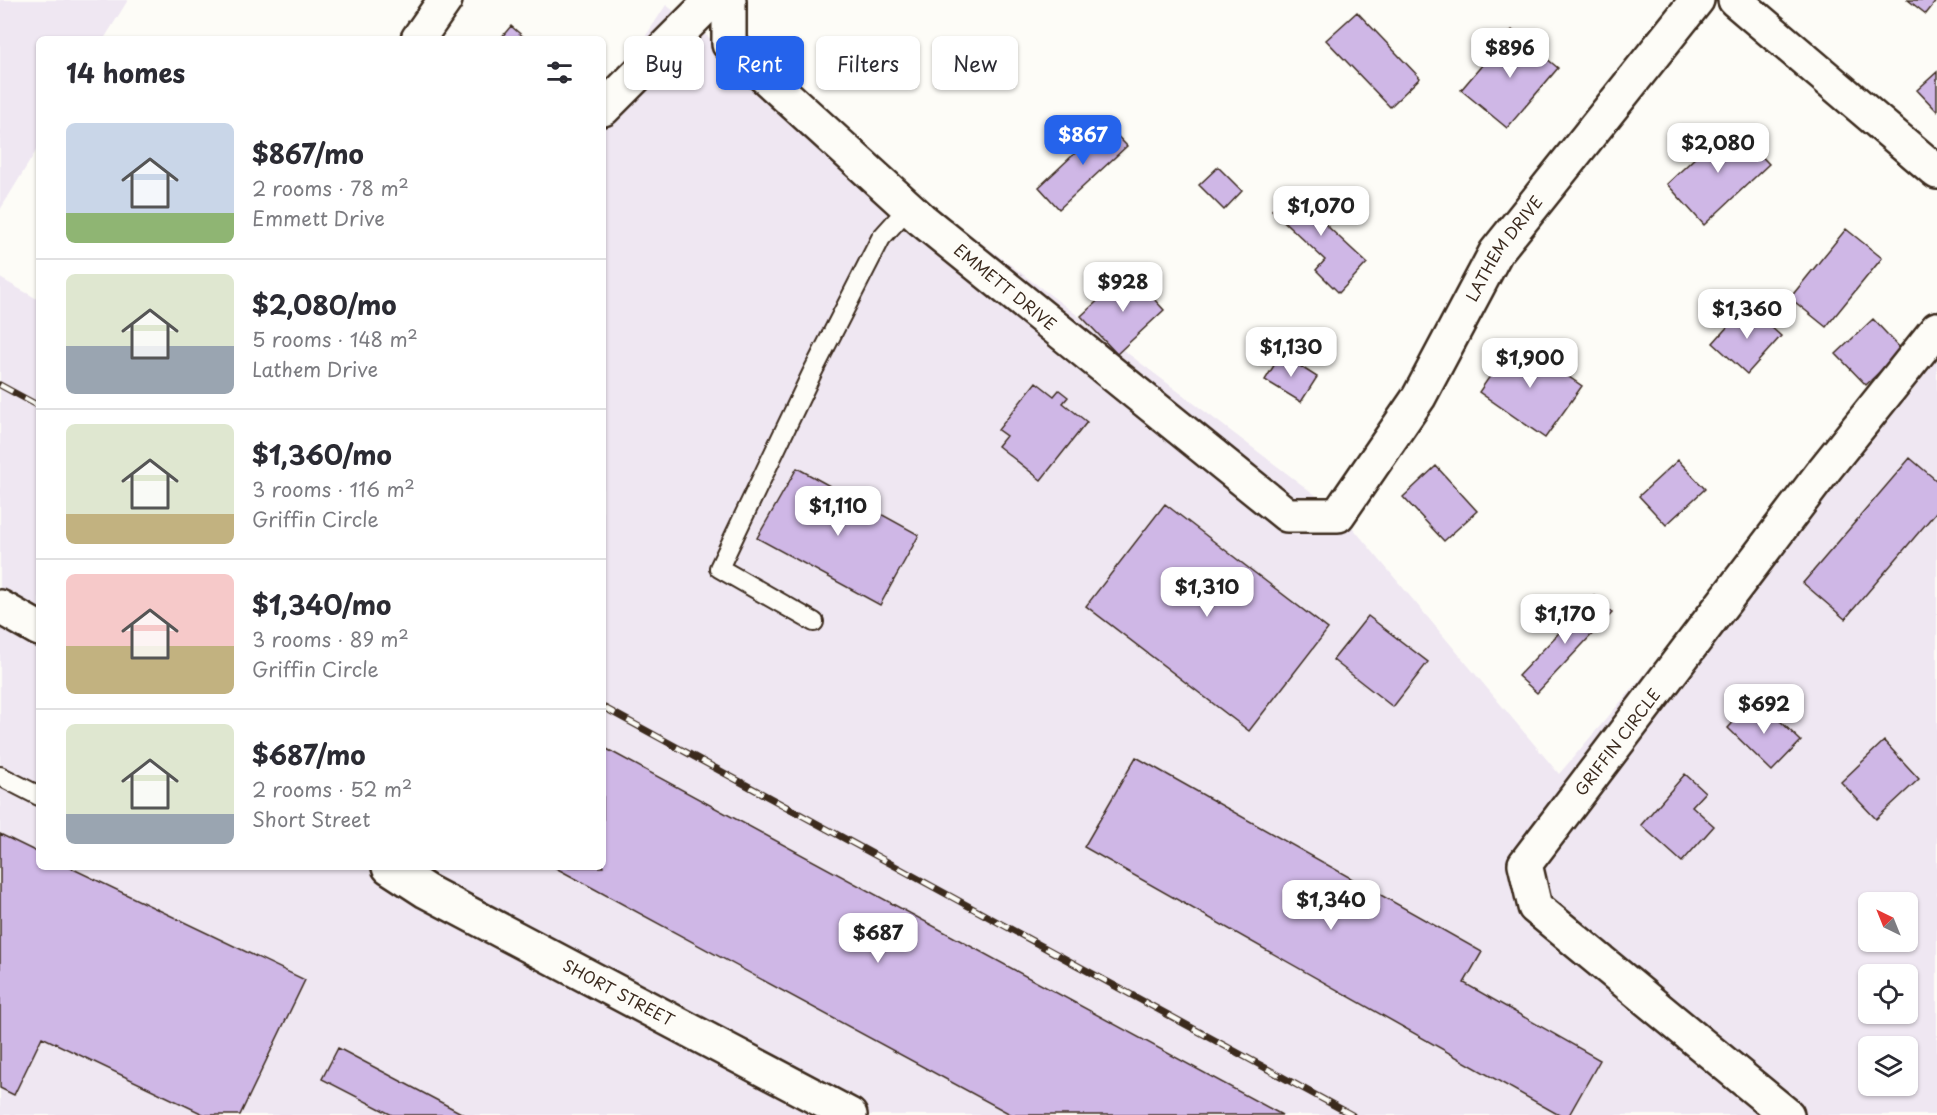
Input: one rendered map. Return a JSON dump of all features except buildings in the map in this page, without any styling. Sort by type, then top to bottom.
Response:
[{"type":"street","points":[[420,36],[445,0]]},
{"type":"street","points":[[606,106],[712,0]]},
{"type":"street","name":"EMMETT DRIVE","points":[[729,0],[729,44],[909,208],[1287,515],[1338,515]]},
{"type":"street","name":"LATHEM DRIVE","points":[[1338,515],[1419,397],[1496,252],[1697,0]]},
{"type":"street","points":[[1735,0],[1937,172]]},
{"type":"street","name":"GRIFFIN CIRCLE","points":[[1787,1115],[1535,907],[1525,864],[1825,469],[1937,329]]},
{"type":"street","points":[[0,607],[36,627]]},
{"type":"street","name":"SHORT STREET","points":[[394,870],[437,897],[850,1115]]},
{"type":"lane","points":[[814,622],[719,568],[812,373],[881,238],[909,208]]},
{"type":"lane","points":[[0,776],[36,794]]},
{"type":"shaded area","points":[[0,0],[128,0],[106,36],[36,36],[36,151],[0,210]]},
{"type":"shaded area","points":[[666,5],[716,43],[716,90],[779,90],[1342,515],[1559,774],[1937,332],[1937,1115],[0,1115],[0,278],[36,298],[36,870],[606,870],[606,96],[624,69],[624,90],[704,90],[704,36],[646,36]]},
{"type":"railway","points":[[0,385],[36,404]]},
{"type":"railway","points":[[606,709],[1352,1115]]}]
